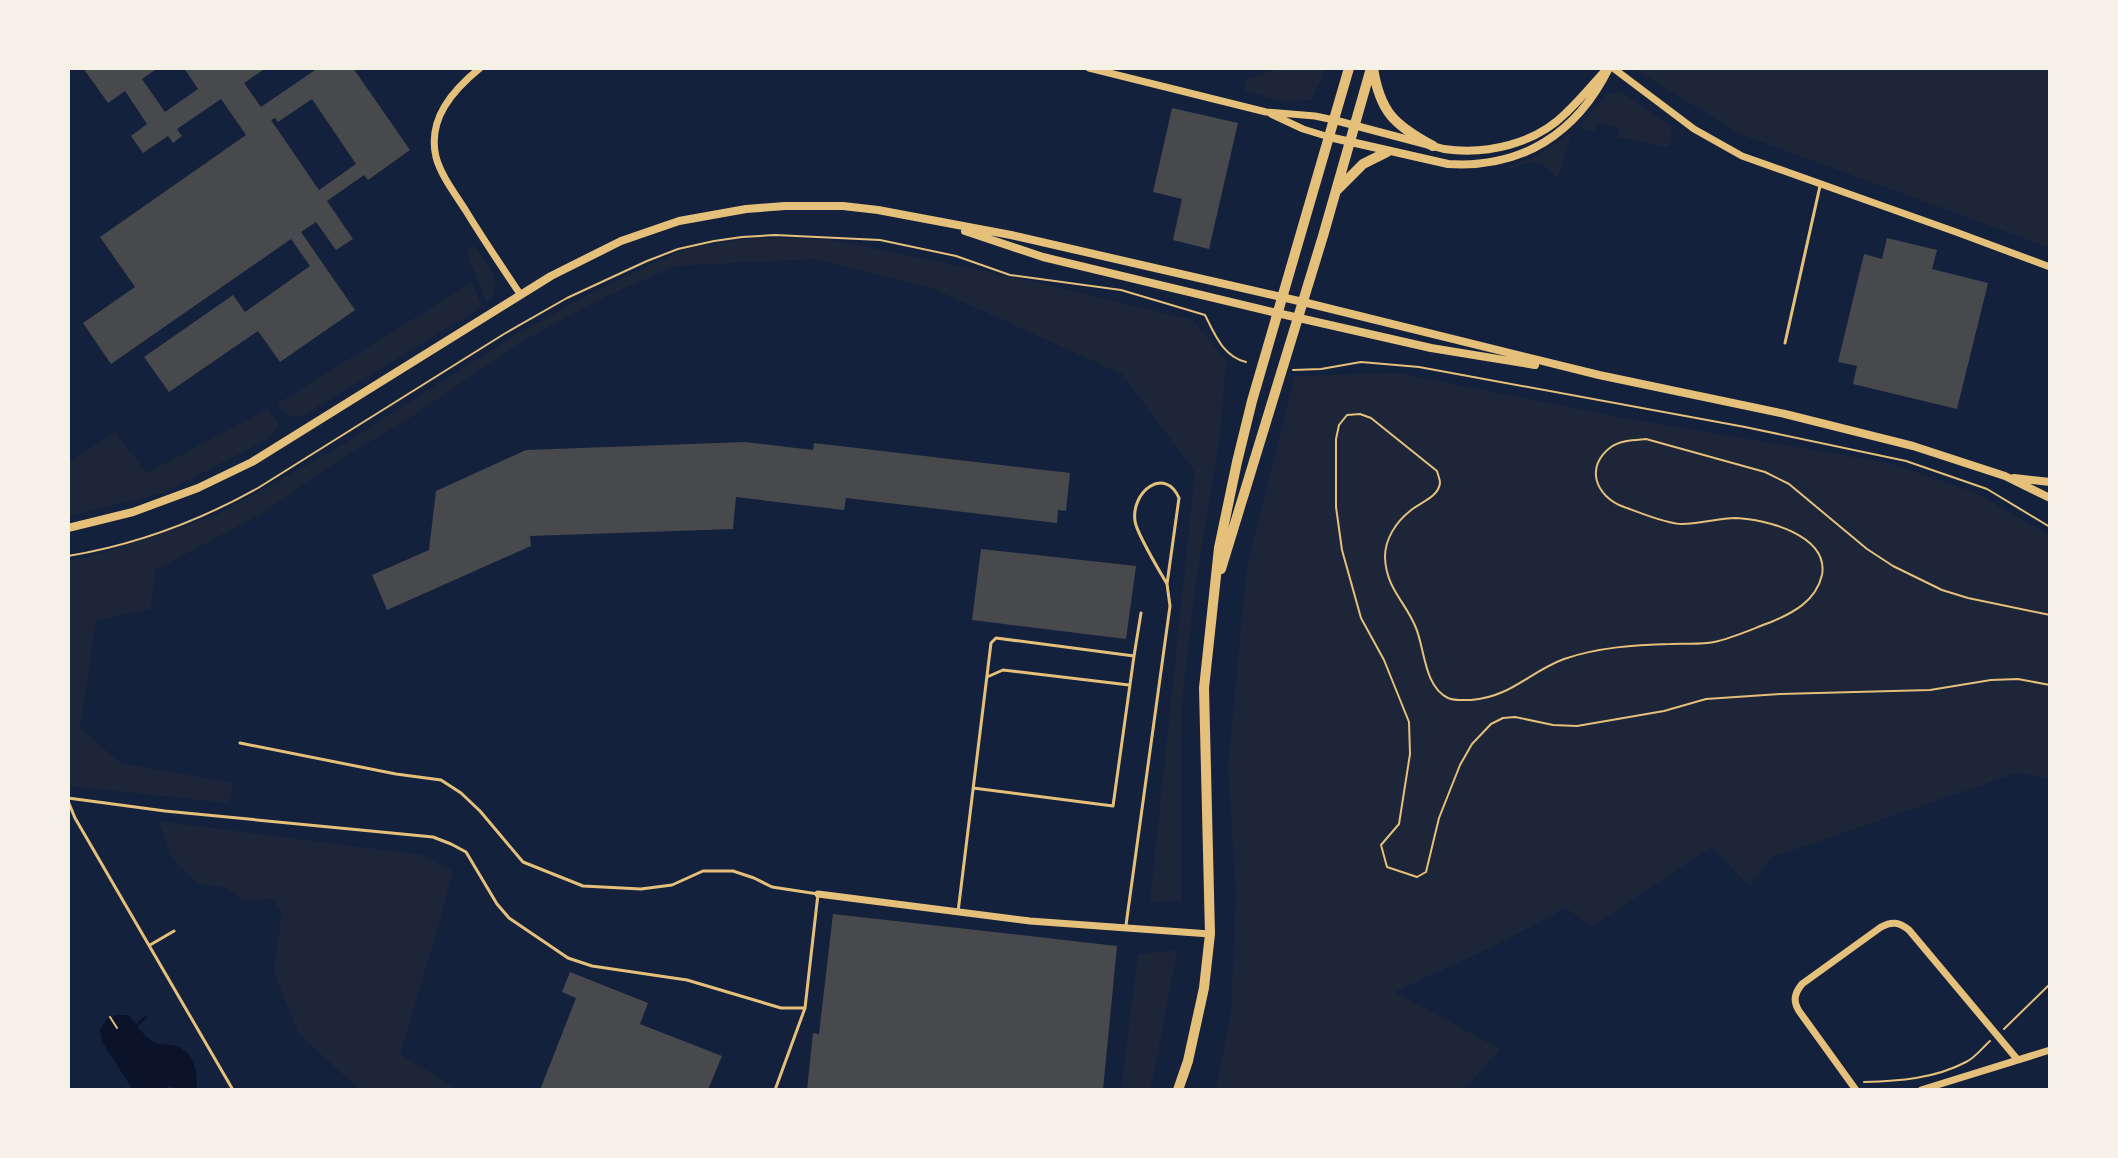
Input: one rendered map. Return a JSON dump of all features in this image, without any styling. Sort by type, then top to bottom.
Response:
[{"type":"main road","points":[[1178,1090],[1188,1061],[1204,988],[1210,934],[1204,688],[1219,548],[1248,416],[1349,68]]},
{"type":"main road","points":[[1215,590],[1372,68]]},
{"type":"main road","points":[[1372,68],[1387,113],[1403,129],[1433,146]]},
{"type":"main road","points":[[1335,192],[1363,164],[1387,152]]},
{"type":"street","points":[[480,68],[454,92],[441,113],[435,136],[436,156],[443,173],[520,294]]},
{"type":"street","points":[[1089,68],[1266,112],[1315,116],[1458,151],[1492,149],[1535,134],[1563,116],[1610,68]]},
{"type":"street","points":[[1266,112],[1329,137],[1429,161],[1466,165],[1525,153],[1545,143],[1574,119],[1597,93],[1610,68]]},
{"type":"street","points":[[1610,68],[1694,129],[1742,156],[2050,267]]},
{"type":"street","points":[[68,528],[133,512],[198,488],[252,462],[578,260],[679,221],[746,209],[785,206],[843,206],[878,210],[1011,235],[1303,302],[1599,375],[1785,414],[1913,446],[2005,476],[2050,498]]},
{"type":"street","points":[[940,223],[1043,257],[1298,318],[1431,348],[1599,375]]},
{"type":"street","points":[[2005,476],[2050,482]]},
{"type":"street","points":[[818,894],[1030,921],[1210,934]]},
{"type":"street","points":[[1856,1090],[1799,1011],[1795,996],[1802,984],[1887,924],[1898,923],[1909,930],[2017,1059]]},
{"type":"street","points":[[1921,1090],[2050,1050]]},
{"type":"lane","points":[[1785,343],[1821,183]]},
{"type":"lane","points":[[1125,929],[1170,606],[1167,584],[1179,498],[1175,489],[1158,483],[1137,498],[1135,522],[1167,584]]},
{"type":"lane","points":[[973,788],[1113,806],[1141,613]]},
{"type":"lane","points":[[958,912],[991,643],[996,638],[1134,656]]},
{"type":"lane","points":[[987,677],[1003,670],[1130,685]]},
{"type":"lane","points":[[240,743],[441,780],[480,811],[523,862],[583,886],[641,889],[672,885],[703,871],[733,871],[772,887],[818,894],[805,1008],[775,1090]]},
{"type":"lane","points":[[233,1090],[75,818],[68,800],[433,837],[466,852],[497,904],[509,918],[568,958],[592,966],[687,980],[781,1008],[805,1008]]},
{"type":"lane","points":[[150,945],[174,931]]},
{"type":"path","points":[[68,556],[159,533],[222,507],[258,488],[555,305],[647,261],[678,249],[714,241],[775,235],[880,240],[956,256],[1010,275],[1121,290],[1205,315],[1222,346],[1232,356],[1246,362]]},
{"type":"path","points":[[1292,370],[1361,362],[1419,367],[1760,430],[1906,461],[1987,489],[2050,527]]},
{"type":"path","points":[[2050,615],[1955,594],[1893,566],[1867,549],[1789,484],[1765,472],[1646,439],[1627,440],[1611,447],[1598,462],[1595,478],[1606,498],[1679,524],[1737,518],[1777,525],[1803,537],[1818,551],[1822,575],[1815,592],[1799,608],[1786,615],[1712,642],[1616,646],[1547,666],[1510,690],[1485,699],[1445,697],[1430,679],[1416,627],[1389,584],[1385,561],[1390,535],[1409,511],[1434,495],[1440,483],[1437,471],[1371,418],[1360,414],[1347,415],[1339,425],[1336,439],[1336,507],[1342,550],[1361,618],[1384,660],[1409,722],[1410,754],[1399,824],[1381,845],[1387,867],[1417,877],[1426,872],[1439,818],[1460,765],[1472,744],[1491,724],[1503,718],[1577,726],[1664,711],[1706,699],[1930,690],[1991,680],[2018,679],[2050,685]]},
{"type":"path","points":[[1850,1082],[1900,1081],[1936,1073],[1968,1061],[2050,984]]},
{"type":"path","points":[[110,1017],[117,1028]]},
{"type":"shaded area","points":[[1280,68],[1325,68],[1311,100],[1281,101],[1245,91],[1245,80]]},
{"type":"shaded area","points":[[1633,68],[2050,68],[2050,248],[1740,134]]},
{"type":"shaded area","points":[[1620,91],[1672,127],[1670,145],[1665,147],[1618,137],[1620,129],[1598,122],[1595,131],[1584,129],[1581,124],[1607,94]]},
{"type":"shaded area","points":[[1571,133],[1558,179],[1545,166],[1535,162],[1506,170],[1534,157]]},
{"type":"shaded area","points":[[757,237],[831,240],[1019,278],[1193,320],[1226,360],[1220,434],[1195,588],[1181,709],[1182,901],[1150,902],[1195,472],[1122,374],[934,289],[815,259],[676,266],[604,297],[523,341],[263,513],[155,570],[151,609],[96,620],[80,728],[121,763],[233,783],[229,803],[68,786],[68,561],[216,515],[334,450],[517,334],[601,288],[687,248]]},
{"type":"shaded area","points":[[474,245],[494,280],[495,287],[487,302],[467,254]]},
{"type":"shaded area","points":[[472,282],[482,307],[304,415],[288,415],[277,404]]},
{"type":"shaded area","points":[[1398,373],[1619,417],[1889,463],[1974,492],[2049,535],[2050,779],[2017,773],[1770,858],[1750,887],[1712,847],[1592,927],[1566,908],[1395,992],[1500,1049],[1464,1090],[1216,1090],[1231,1013],[1236,895],[1228,766],[1247,566],[1295,376]]},
{"type":"shaded area","points":[[268,409],[279,424],[270,438],[163,493],[68,516],[68,463],[115,432],[147,473]]},
{"type":"shaded area","points":[[158,821],[422,855],[453,871],[400,1054],[458,1090],[359,1090],[298,1032],[274,972],[282,912],[272,899],[244,900],[227,888],[199,884],[172,857]]},
{"type":"shaded area","points":[[1177,950],[1149,1090],[1121,1090],[1138,954]]},
{"type":"shaded area","points":[[128,1015],[152,1041],[176,1046],[187,1053],[195,1070],[197,1090],[174,1090],[170,1086],[163,1090],[133,1090],[102,1042],[100,1030],[107,1019]]},
{"type":"building","points":[[83,68],[158,68],[142,79],[165,112],[198,89],[184,68],[266,68],[244,83],[261,107],[318,68],[353,68],[410,150],[368,180],[364,175],[327,201],[353,239],[336,250],[316,222],[301,232],[355,310],[280,362],[258,331],[169,392],[144,357],[233,295],[245,312],[310,266],[291,239],[111,364],[83,323],[135,287],[100,237],[246,135],[221,99],[177,129],[182,136],[173,143],[168,136],[143,153],[131,136],[147,124],[125,91],[108,103]],"holes":[[[312,99],[356,164],[319,190],[271,120],[275,118],[278,122]]]},
{"type":"building","points":[[1172,108],[1238,123],[1209,249],[1173,240],[1182,199],[1153,192]]},
{"type":"building","points":[[1887,238],[1937,250],[1932,269],[1988,283],[1957,409],[1853,384],[1857,366],[1838,362],[1864,254],[1882,259]]},
{"type":"building","points":[[745,442],[813,450],[814,443],[1070,473],[1066,511],[1058,510],[1057,523],[846,498],[844,510],[736,497],[733,529],[530,536],[531,546],[387,610],[372,575],[429,550],[436,491],[526,450]]},
{"type":"building","points":[[981,549],[1136,566],[1126,639],[972,620]]},
{"type":"building","points":[[833,914],[1117,946],[1103,1090],[807,1090],[813,1033],[819,1034]]},
{"type":"building","points":[[570,972],[648,1003],[640,1024],[722,1056],[708,1090],[540,1090],[576,998],[562,992]]},
{"type":"waterway","points":[[137,1025],[146,1017]]}]
